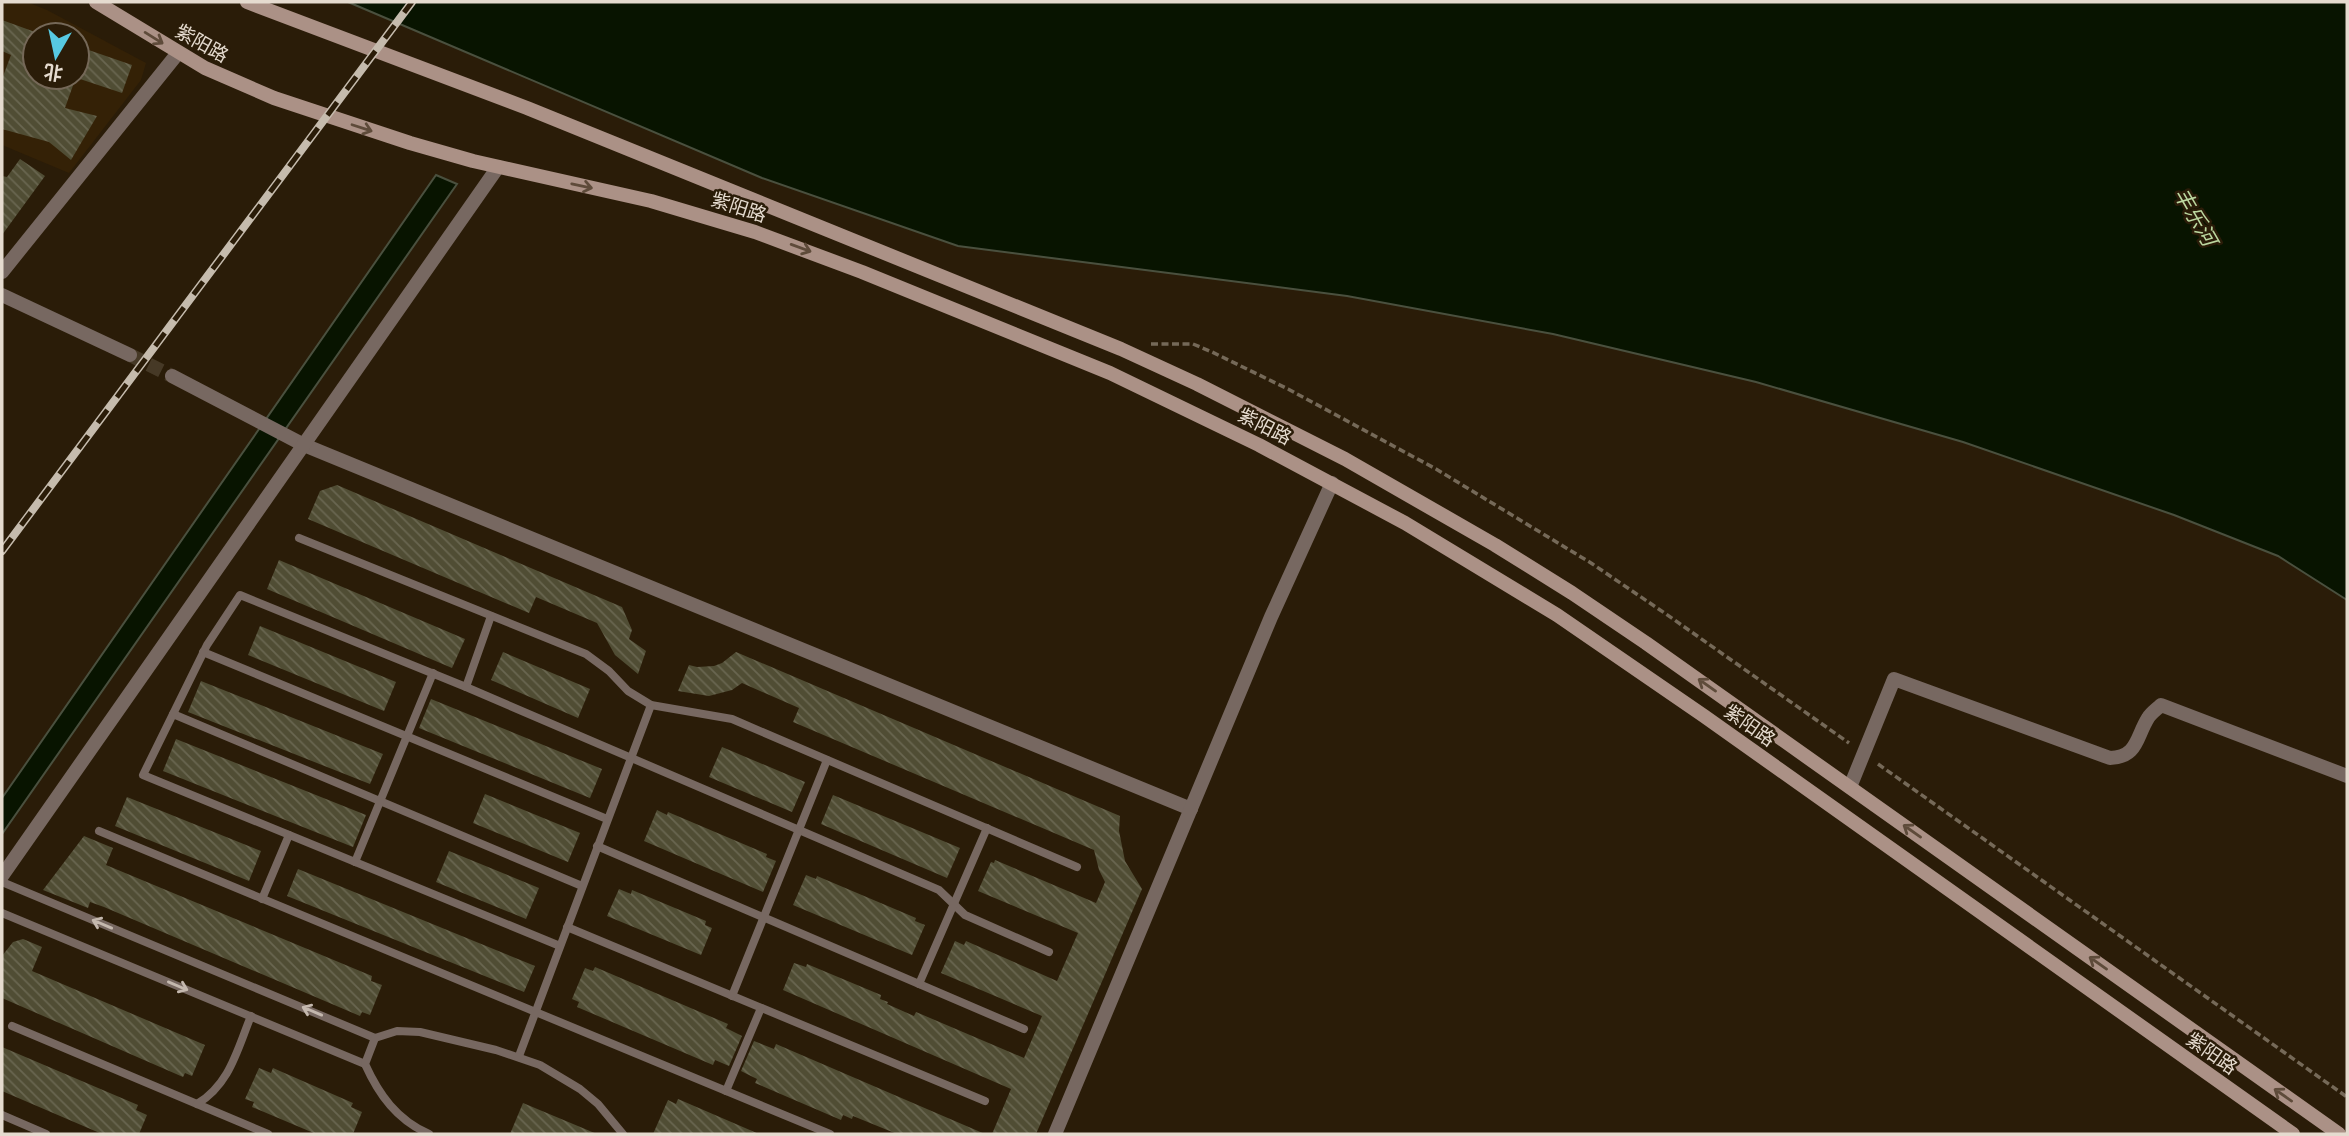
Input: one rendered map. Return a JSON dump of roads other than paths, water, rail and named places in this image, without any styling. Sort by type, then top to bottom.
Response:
[{"type":"main road","name":"紫阳路","points":[[96,2],[178,53],[239,84],[274,98],[397,139],[498,167],[651,201],[809,251],[1111,373],[1332,483],[1482,568],[1631,665],[2293,1134]]},
{"type":"main road","name":"紫阳路","points":[[247,2],[527,108],[1114,346],[1222,396],[1345,459],[1517,559],[1646,643],[2339,1134]]},
{"type":"street","points":[[2,272],[178,53]]},
{"type":"street","points":[[2,876],[298,442],[498,167]]},
{"type":"street","points":[[2,295],[130,355]]},
{"type":"street","points":[[172,376],[298,442],[1191,809]]},
{"type":"street","points":[[1055,1134],[1271,617],[1332,483]]},
{"type":"street","points":[[1850,787],[1894,679],[2110,758],[2121,758],[2131,751],[2150,715],[2161,705],[2347,776]]},
{"type":"lane","points":[[299,538],[586,654],[609,671],[628,691],[652,705],[732,719],[1077,867]]},
{"type":"lane","points":[[560,946],[143,775],[203,652],[240,595],[433,673],[939,890],[965,915],[1049,952]]},
{"type":"lane","points":[[466,687],[491,616]]},
{"type":"lane","points":[[203,652],[607,820]]},
{"type":"lane","points":[[355,862],[433,673]]},
{"type":"lane","points":[[519,1056],[652,705]]},
{"type":"lane","points":[[173,714],[582,886]]},
{"type":"lane","points":[[732,996],[827,760]]},
{"type":"lane","points":[[919,984],[987,828]]},
{"type":"lane","points":[[99,831],[830,1134]]},
{"type":"lane","points":[[262,899],[289,835]]},
{"type":"lane","points":[[597,846],[1024,1029]]},
{"type":"lane","points":[[2,882],[375,1038],[408,1030],[519,1056],[561,1075],[580,1089],[598,1104],[623,1134]]},
{"type":"lane","points":[[2,913],[365,1063],[383,1098],[417,1132],[429,1134]]},
{"type":"lane","points":[[567,927],[985,1101]]},
{"type":"lane","points":[[726,1091],[761,1007]]},
{"type":"lane","points":[[197,1104],[214,1092],[224,1080],[251,1016]]},
{"type":"lane","points":[[12,1026],[268,1134]]},
{"type":"lane","points":[[365,1063],[375,1038]]},
{"type":"lane","points":[[2,1115],[46,1134]]},
{"type":"water","name":"丰乐河","points":[[348,2],[2347,2],[2347,600],[2278,556],[2174,515],[1963,442],[1756,382],[1553,334],[1347,296],[958,246],[762,178]]},
{"type":"water","points":[[436,175],[457,184],[2,834],[2,798]]},
{"type":"tunnel","points":[[130,355],[172,376]]},
{"type":"railway","points":[[2,551],[412,2]]}]
